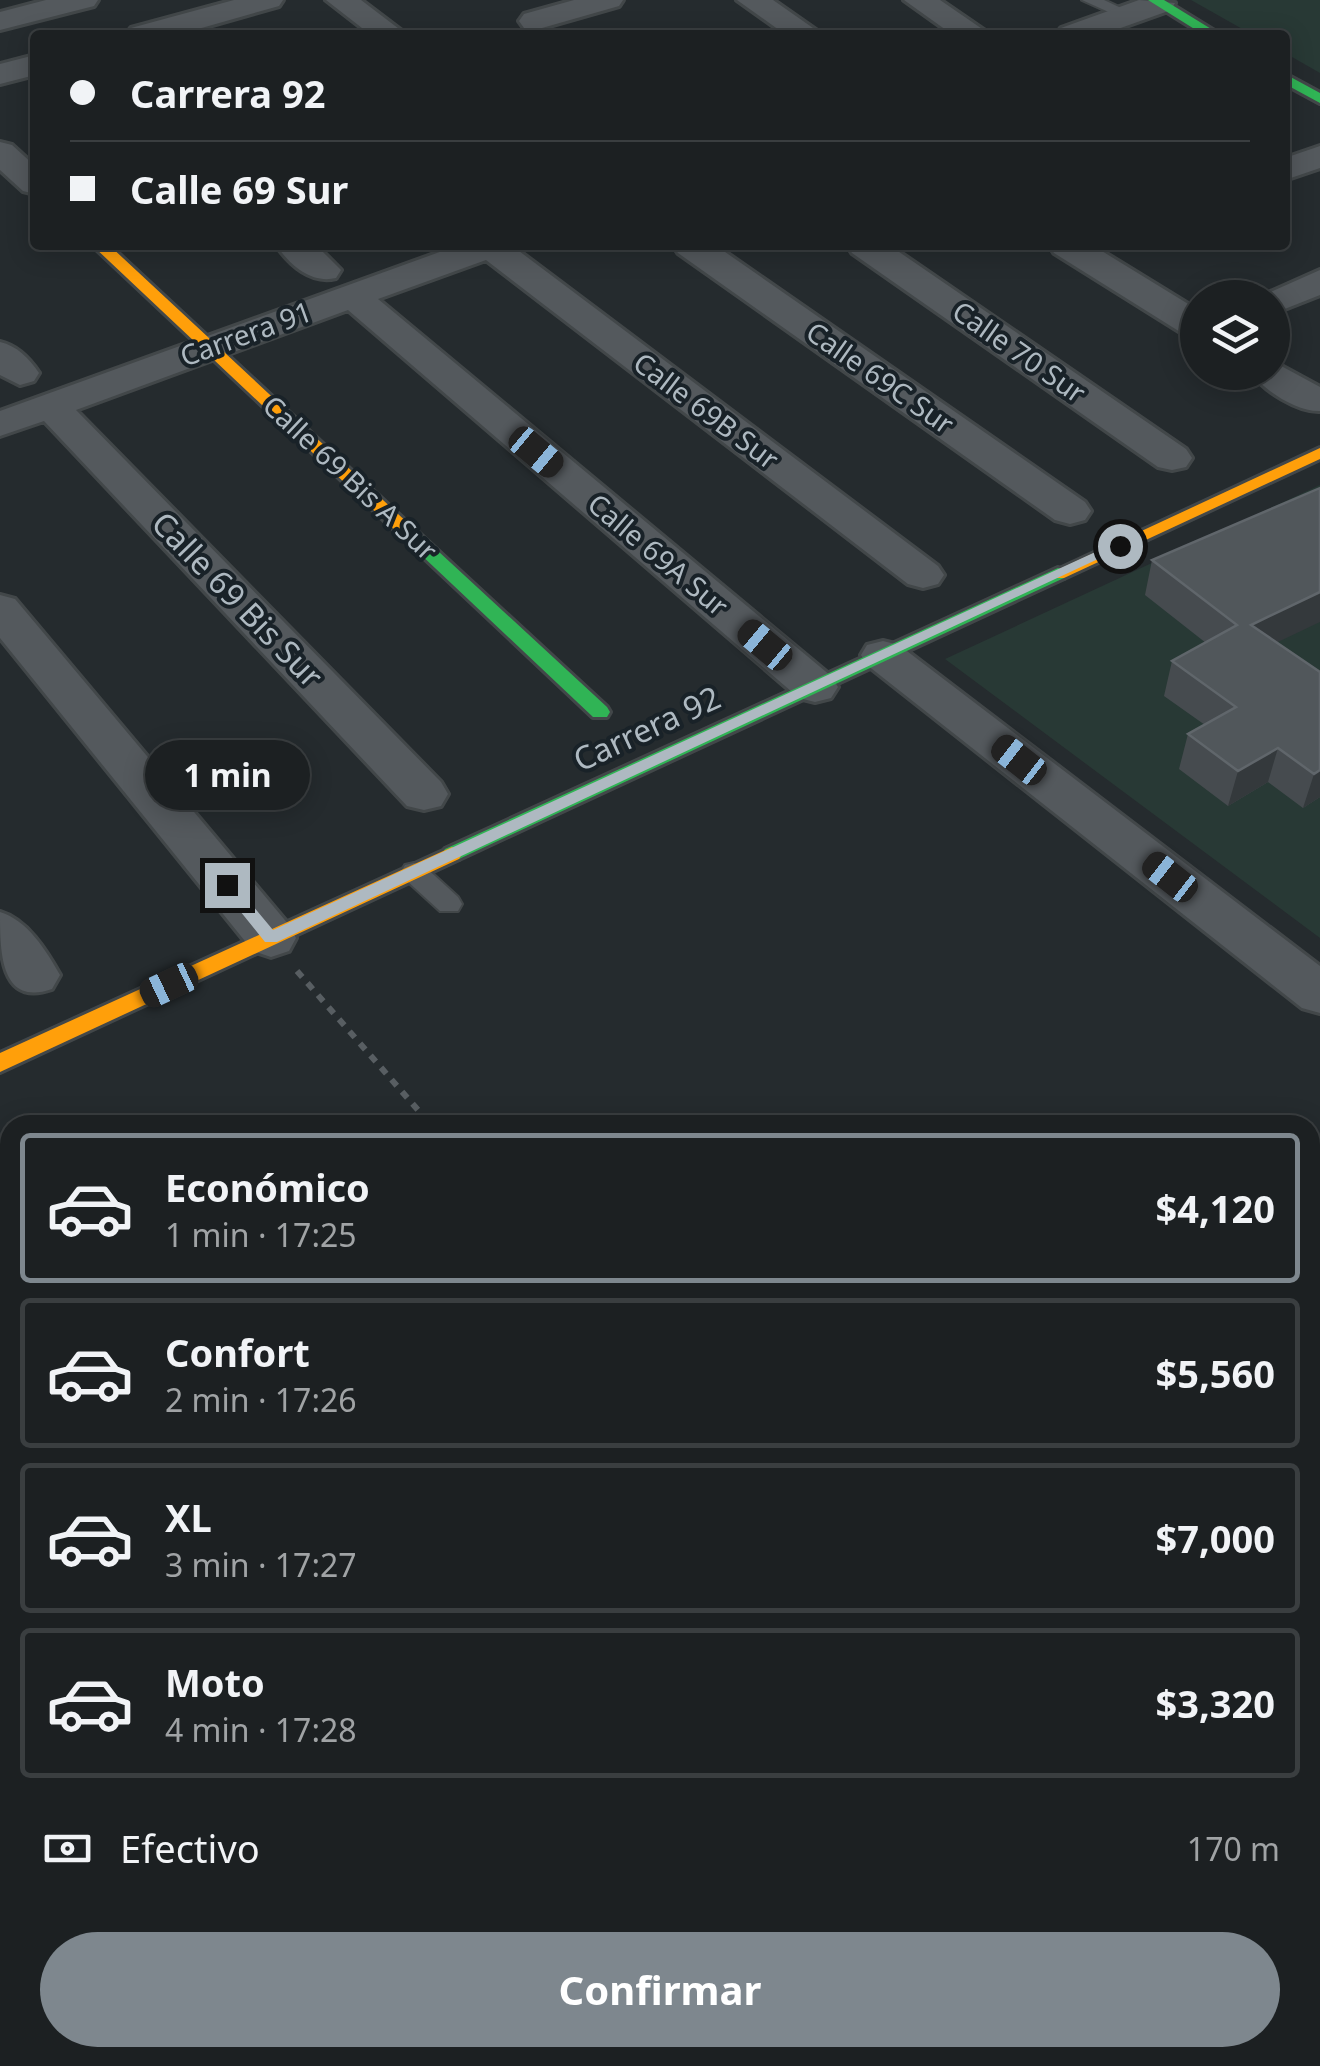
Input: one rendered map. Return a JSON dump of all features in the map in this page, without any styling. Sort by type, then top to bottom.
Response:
[{"type":"street","points":[[0,22],[82,0]]},
{"type":"street","points":[[170,0],[205,28],[268,0]]},
{"type":"street","points":[[341,0],[384,30]]},
{"type":"street","points":[[504,0],[546,28],[608,0]]},
{"type":"street","points":[[752,0],[789,30]]},
{"type":"street","points":[[919,0],[967,30]]},
{"type":"street","points":[[1085,30],[1148,6],[1203,30]]},
{"type":"street","points":[[0,74],[30,66]]},
{"type":"street","points":[[1290,81],[1320,99]]},
{"type":"street","points":[[0,152],[30,179]]},
{"type":"street","points":[[1290,168],[1320,156]]},
{"type":"street","name":"Calle 69 Bis A Sur","points":[[105,250],[600,712]]},
{"type":"street","points":[[300,250],[324,270]]},
{"type":"street","name":"Carrera 91","points":[[0,424],[481,250]]},
{"type":"street","name":"Calle 69B Sur","points":[[497,250],[923,576]]},
{"type":"street","name":"Calle 69C Sur","points":[[698,250],[1070,510]]},
{"type":"street","name":"Calle 70 Sur","points":[[872,250],[1172,458]]},
{"type":"street","points":[[1083,250],[1180,315]]},
{"type":"street","points":[[1290,295],[1320,282]]},
{"type":"street","name":"Calle 69A Sur","points":[[363,306],[815,687]]},
{"type":"street","points":[[1290,385],[1315,401]]},
{"type":"street","name":"Calle 69 Bis Sur","points":[[50,406],[424,794]]},
{"type":"street","name":"Carrera 92","points":[[0,1063],[279,949],[414,872],[1320,453]]},
{"type":"street","points":[[0,610],[279,949]]},
{"type":"street","points":[[884,655],[1320,994]]},
{"type":"street","points":[[0,930],[34,974]]},
{"type":"lane","points":[[1090,0],[1148,6]]},
{"type":"lane","points":[[414,872],[449,904]]},
{"type":"path","points":[[279,949],[422,1115]]},
{"type":"shaded area","points":[[1191,0],[1320,0],[1320,73],[1290,56],[1290,30],[1244,30]]},
{"type":"shaded area","points":[[1320,485],[1320,938],[945,659]]},
{"type":"building","points":[[1320,488],[1320,592],[1251,625],[1320,672],[1320,770],[1314,774],[1278,748],[1238,771],[1188,734],[1236,707],[1172,661],[1237,625],[1152,560]]},
{"type":"traffic: fast","points":[[1155,0],[1206,30]]},
{"type":"traffic: fast","points":[[1290,81],[1320,99]]},
{"type":"traffic: fast","points":[[406,531],[600,712]]},
{"type":"traffic: fast","points":[[452,854],[1058,574]]},
{"type":"traffic: slow","points":[[105,250],[406,531]]},
{"type":"traffic: slow","points":[[1058,574],[1320,453]]},
{"type":"traffic: slow","points":[[0,1063],[452,854]]},
{"type":"route","points":[[227,885],[271,938],[1120,546]]}]
